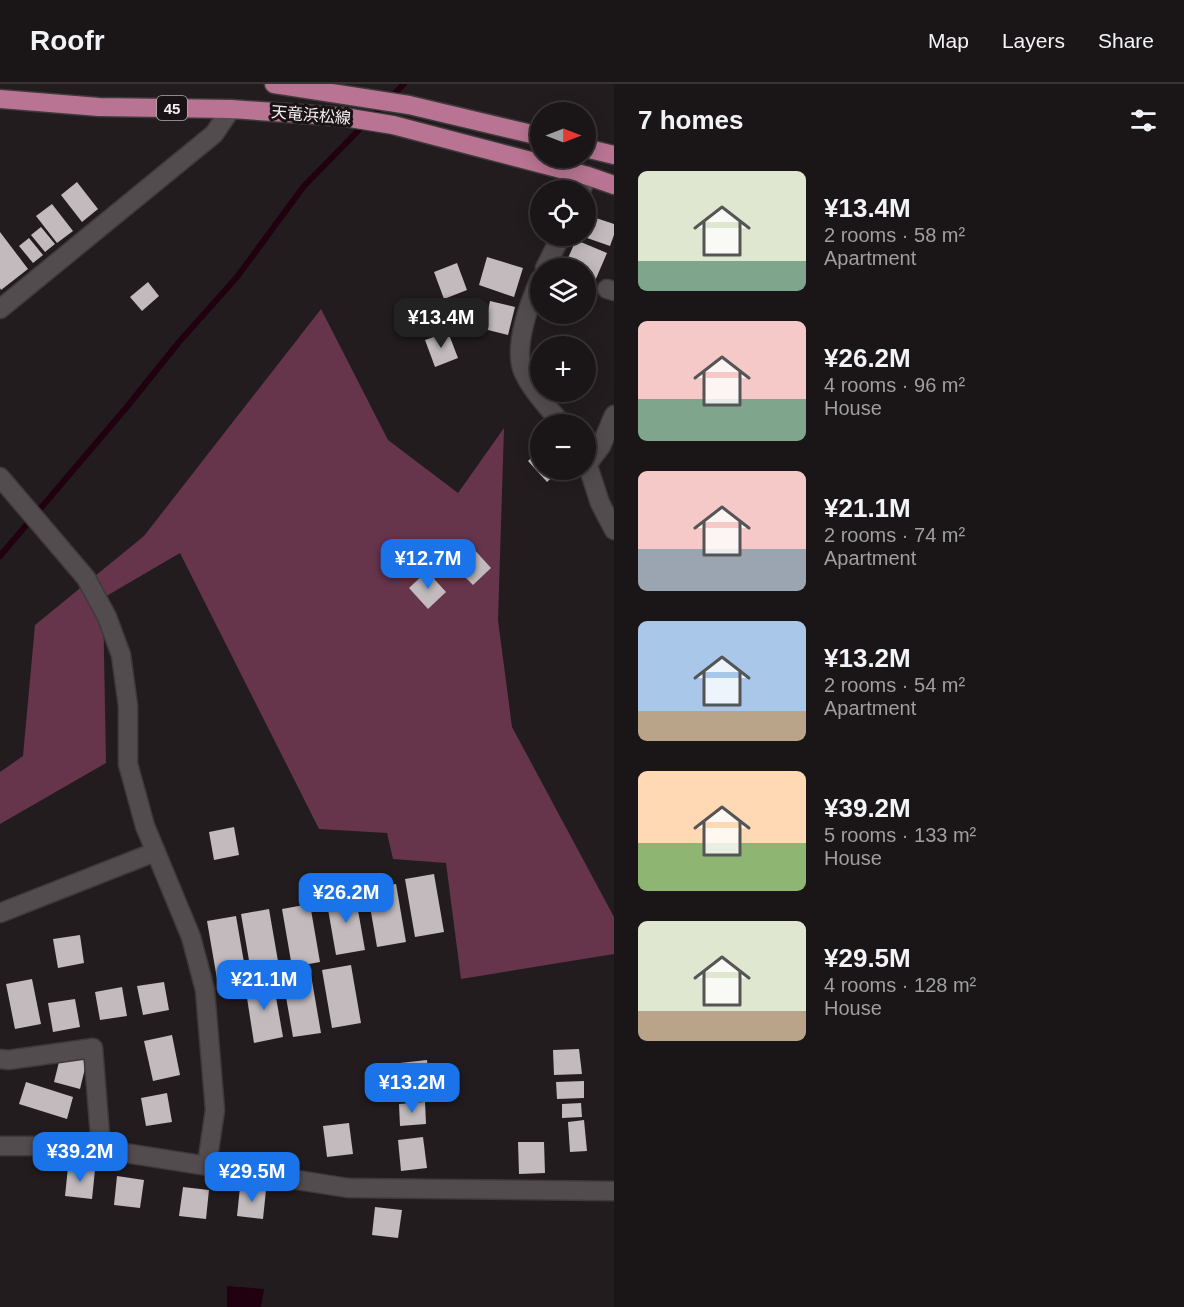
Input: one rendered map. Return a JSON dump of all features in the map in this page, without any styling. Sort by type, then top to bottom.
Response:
[{"type":"main road","name":"天竜浜松線","points":[[274,84],[409,105],[530,134]]},
{"type":"main road","name":"天竜浜松線","points":[[0,99],[99,107],[231,109],[344,117],[393,125],[575,180]]},
{"type":"main road","points":[[596,150],[614,155]]},
{"type":"main road","name":"天竜浜松線","points":[[596,184],[614,185]]},
{"type":"street","points":[[0,309],[214,134],[231,109]]},
{"type":"street","points":[[530,311],[522,336],[520,361],[528,380],[554,414]]},
{"type":"street","points":[[596,451],[601,446],[614,415]]},
{"type":"street","points":[[0,477],[86,578],[107,617],[121,655],[128,706],[128,764],[145,826],[191,937],[204,990],[215,1110],[207,1164]]},
{"type":"street","points":[[593,480],[600,503],[614,530]]},
{"type":"street","points":[[0,913],[155,852]]},
{"type":"street","points":[[0,1059],[8,1060],[93,1048],[101,1148]]},
{"type":"street","points":[[0,1146],[72,1145],[101,1148],[348,1188],[614,1191]]},
{"type":"shaded area","points":[[321,309],[388,440],[458,493],[504,428],[498,620],[512,727],[614,917],[614,954],[461,979],[446,863],[393,859],[387,833],[319,829],[180,553],[103,598],[106,763],[0,824],[0,772],[23,756],[35,625],[144,536]]},
{"type":"shaded area","points":[[227,1286],[264,1289],[261,1307],[227,1307]]},
{"type":"building","points":[[77,182],[98,209],[82,222],[61,195]]},
{"type":"building","points":[[52,204],[73,231],[57,243],[36,216]]},
{"type":"building","points":[[596,218],[614,224],[614,235],[610,246],[596,241]]},
{"type":"building","points":[[41,227],[55,244],[45,252],[31,235]]},
{"type":"building","points":[[0,232],[28,269],[1,290],[0,288]]},
{"type":"building","points":[[29,238],[43,255],[33,263],[19,246]]},
{"type":"building","points":[[573,246],[590,246],[607,253],[596,279],[596,258],[568,258]]},
{"type":"building","points":[[487,257],[523,268],[514,297],[479,285]]},
{"type":"building","points":[[457,263],[467,290],[444,299],[434,272]]},
{"type":"building","points":[[148,282],[159,296],[142,311],[130,297]]},
{"type":"building","points":[[472,298],[482,325],[459,334],[449,307]]},
{"type":"building","points":[[490,301],[515,307],[508,335],[484,329]]},
{"type":"building","points":[[448,332],[458,358],[435,367],[425,340]]},
{"type":"building","points":[[472,547],[491,568],[473,585],[453,565]]},
{"type":"building","points":[[427,571],[446,592],[428,609],[409,588]]},
{"type":"building","points":[[234,827],[239,855],[214,860],[209,832]]},
{"type":"building","points":[[434,874],[444,932],[415,937],[405,879]]},
{"type":"building","points":[[396,884],[406,942],[377,947],[367,889]]},
{"type":"building","points":[[355,893],[365,950],[336,955],[326,898]]},
{"type":"building","points":[[310,904],[320,962],[292,967],[282,909]]},
{"type":"building","points":[[269,909],[279,967],[251,972],[241,914]]},
{"type":"building","points":[[236,916],[246,974],[217,979],[207,921]]},
{"type":"building","points":[[80,935],[84,963],[58,968],[53,939]]},
{"type":"building","points":[[351,965],[361,1023],[332,1028],[322,970]]},
{"type":"building","points":[[311,975],[321,1033],[293,1037],[283,980]]},
{"type":"building","points":[[32,979],[41,1024],[15,1029],[6,984]]},
{"type":"building","points":[[273,980],[283,1037],[254,1043],[245,985]]},
{"type":"building","points":[[164,982],[169,1010],[143,1015],[137,986]]},
{"type":"building","points":[[122,987],[127,1016],[100,1020],[95,992]]},
{"type":"building","points":[[75,999],[80,1027],[53,1032],[48,1003]]},
{"type":"building","points":[[172,1035],[180,1075],[153,1081],[144,1041]]},
{"type":"building","points":[[579,1049],[582,1074],[554,1075],[553,1050]]},
{"type":"building","points":[[61,1054],[87,1060],[80,1089],[54,1082]]},
{"type":"building","points":[[427,1060],[430,1091],[404,1094],[400,1063]]},
{"type":"building","points":[[584,1081],[584,1098],[557,1099],[556,1082]]},
{"type":"building","points":[[26,1082],[73,1097],[67,1119],[19,1104]]},
{"type":"building","points":[[167,1093],[172,1122],[146,1126],[141,1098]]},
{"type":"building","points":[[425,1102],[426,1124],[400,1126],[399,1104]]},
{"type":"building","points":[[581,1103],[582,1117],[562,1118],[562,1104]]},
{"type":"building","points":[[584,1120],[587,1151],[570,1152],[568,1122]]},
{"type":"building","points":[[349,1123],[353,1154],[327,1157],[323,1126]]},
{"type":"building","points":[[423,1137],[427,1168],[401,1171],[398,1140]]},
{"type":"building","points":[[518,1142],[544,1142],[545,1173],[519,1174]]},
{"type":"building","points":[[68,1167],[95,1170],[92,1199],[65,1196]]},
{"type":"building","points":[[117,1176],[144,1180],[140,1208],[114,1205]]},
{"type":"building","points":[[183,1187],[209,1190],[206,1219],[179,1216]]},
{"type":"building","points":[[240,1187],[266,1190],[263,1219],[237,1216]]},
{"type":"building","points":[[375,1207],[402,1210],[398,1238],[372,1235]]},
{"type":"waterway","points":[[0,556],[179,342],[237,277],[304,186],[404,84]]}]
